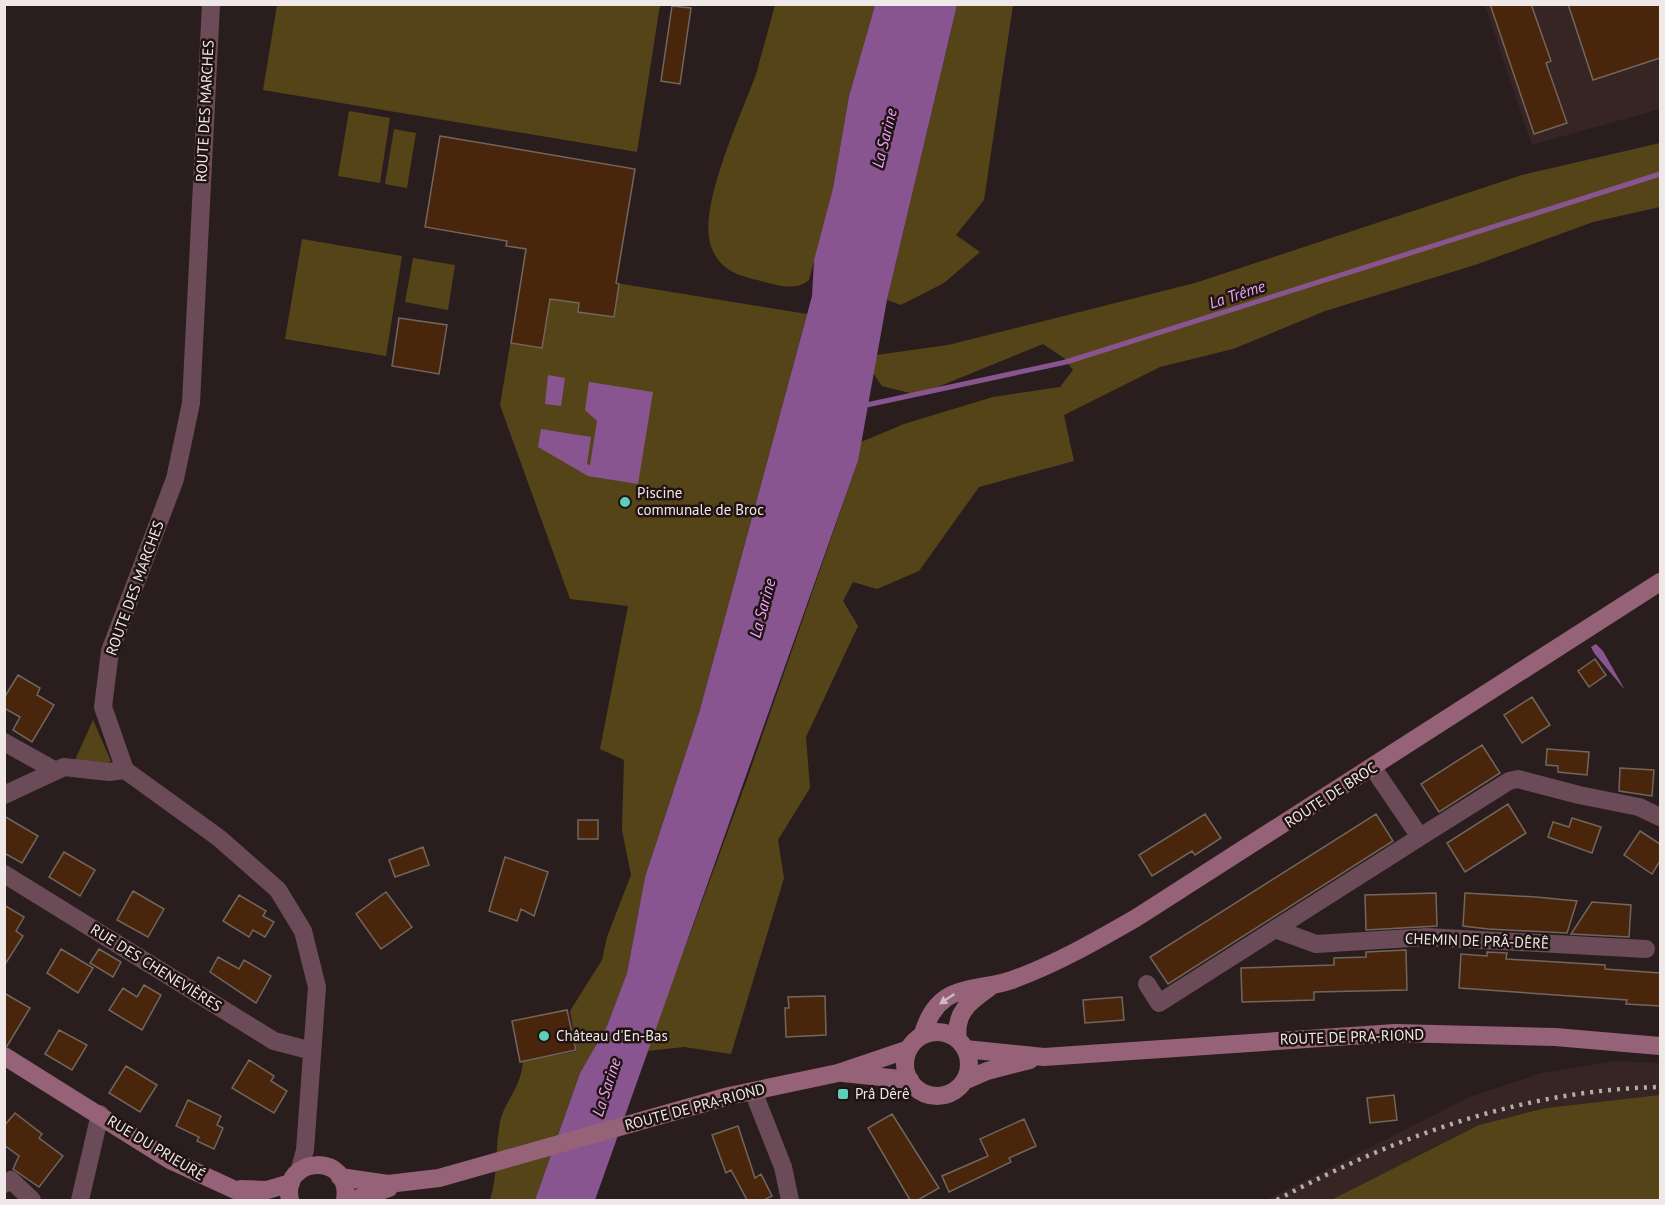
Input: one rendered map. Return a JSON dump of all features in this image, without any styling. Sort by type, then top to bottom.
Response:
[{"type":"main road","name":"ROUTE DE BROC","points":[[916,1043],[932,1011],[948,997],[990,987],[1057,960],[1108,934],[1373,768],[1660,582]]},
{"type":"main road","name":"ROUTE DE BROC","points":[[962,1044],[956,1029],[962,1010],[990,987]]},
{"type":"main road","name":"ROUTE DE PRA-RIOND","points":[[399,1184],[484,1167],[694,1106],[838,1073],[940,1032],[962,1044],[1044,1057]]},
{"type":"main road","name":"ROUTE DE PRA-RIOND","points":[[838,1073],[910,1080],[924,1093],[939,1096],[953,1092],[964,1081],[987,1071],[1044,1057],[1395,1034],[1555,1037],[1660,1046]]},
{"type":"main road","points":[[910,1080],[906,1068],[916,1043]]},
{"type":"main road","points":[[962,1044],[969,1067],[964,1081]]},
{"type":"main road","name":"RUE DU PRIEURÉ","points":[[4,1056],[100,1114],[170,1160],[257,1200]]},
{"type":"main road","name":"RUE DU PRIEURÉ","points":[[213,1181],[255,1191],[293,1185],[312,1165],[334,1172]]},
{"type":"main road","points":[[334,1172],[399,1184]]},
{"type":"main road","points":[[334,1172],[346,1190],[345,1200]]},
{"type":"main road","points":[[353,1200],[399,1184]]},
{"type":"street","name":"ROUTE DES MARCHES","points":[[125,770],[103,707],[110,651],[176,479],[190,403],[211,4]]},
{"type":"street","points":[[4,742],[56,771]]},
{"type":"street","points":[[4,795],[64,767],[109,772],[125,770],[219,838],[278,890],[303,931],[316,987],[305,1150],[293,1185]]},
{"type":"street","points":[[1373,768],[1420,837]]},
{"type":"street","points":[[1147,984],[1159,1003],[1514,779],[1528,780],[1568,793],[1639,807],[1660,817]]},
{"type":"street","name":"RUE DES CHENEVIÈRES","points":[[4,874],[274,1041],[312,1051]]},
{"type":"street","name":"CHEMIN DE PRÂ-DÊRÊ","points":[[1275,930],[1316,944],[1426,937],[1646,949]]},
{"type":"street","points":[[753,1091],[783,1167],[790,1200]]},
{"type":"street","name":"RUE DU PRIEURÉ","points":[[80,1200],[100,1114]]},
{"type":"street","points":[[307,1124],[315,1148],[334,1172]]},
{"type":"street","points":[[4,1184],[11,1180],[32,1200]]},
{"type":"shaded area","points":[[277,5],[660,5],[637,152],[263,90]]},
{"type":"shaded area","points":[[775,5],[875,5],[849,96],[833,188],[809,280],[792,287],[780,286],[733,272],[717,258],[709,234],[715,188],[732,135],[757,71]]},
{"type":"shaded area","points":[[957,5],[1013,5],[984,200],[956,235],[980,252],[944,283],[901,305],[887,300]]},
{"type":"shaded area","points":[[1485,5],[1660,5],[1660,109],[1532,145]]},
{"type":"shaded area","points":[[349,111],[390,118],[380,183],[338,176]]},
{"type":"shaded area","points":[[394,129],[416,133],[407,188],[385,184]]},
{"type":"shaded area","points":[[1660,143],[1660,207],[1593,222],[1475,265],[1325,311],[1233,349],[1160,367],[1064,415],[1074,461],[979,487],[919,571],[877,589],[853,582],[843,601],[858,626],[806,737],[810,788],[778,840],[784,878],[731,1054],[684,1047],[647,1051],[746,782],[858,461],[861,442],[904,424],[993,397],[1060,387],[1073,370],[1064,358],[1043,344],[918,395],[882,386],[873,373],[876,355],[948,345],[1195,283],[1522,175]]},
{"type":"shaded area","points":[[302,239],[402,256],[386,356],[285,339]]},
{"type":"shaded area","points":[[413,258],[455,265],[448,310],[405,302]]},
{"type":"shaded area","points":[[523,268],[807,314],[699,713],[645,877],[627,973],[607,1026],[580,1073],[535,1200],[490,1200],[500,1122],[519,1080],[523,1062],[577,1051],[570,1011],[602,960],[607,937],[631,875],[622,830],[624,760],[600,749],[628,606],[570,599],[500,405]]},
{"type":"shaded area","points":[[93,720],[111,761],[108,763],[75,760]]},
{"type":"shaded area","points":[[1616,1061],[1660,1063],[1660,1095],[1546,1108],[1479,1125],[1331,1200],[1266,1200],[1472,1096],[1542,1073]]},
{"type":"shaded area","points":[[1660,1095],[1660,1200],[1331,1200],[1479,1125],[1546,1108]]},
{"type":"water","name":"La Sarine","points":[[875,5],[957,5],[887,300],[858,461],[595,1200],[535,1200],[580,1073],[607,1026],[627,973],[645,877],[699,713],[812,296],[814,260],[833,188],[849,96]]},
{"type":"water","points":[[548,375],[565,378],[561,406],[545,404]]},
{"type":"water","points":[[589,382],[653,392],[638,484],[588,476],[538,447],[541,429],[591,437],[587,464],[590,465],[597,421],[585,410]]},
{"type":"water","points":[[1596,644],[1603,651],[1625,690],[1594,653],[1591,647]]},
{"type":"building","points":[[1490,4],[1531,4],[1551,61],[1546,63],[1567,123],[1534,134]]},
{"type":"building","points":[[1568,4],[1660,4],[1660,58],[1593,80]]},
{"type":"building","points":[[672,6],[691,8],[680,84],[661,81]]},
{"type":"building","points":[[440,136],[635,169],[616,283],[619,284],[614,317],[578,312],[579,303],[550,299],[542,348],[511,343],[526,249],[506,246],[507,241],[425,227]]},
{"type":"building","points":[[399,318],[447,325],[439,374],[392,366]]},
{"type":"building","points":[[1595,659],[1606,675],[1589,687],[1578,671]]},
{"type":"building","points":[[18,675],[40,688],[37,695],[54,705],[32,742],[13,730],[20,717],[4,708],[4,698]]},
{"type":"building","points":[[1532,697],[1550,725],[1522,743],[1504,715]]},
{"type":"building","points":[[1482,745],[1500,773],[1439,812],[1421,784]]},
{"type":"building","points":[[1547,749],[1589,752],[1587,775],[1558,772],[1558,766],[1546,765]]},
{"type":"building","points":[[1620,768],[1654,770],[1652,796],[1619,791]]},
{"type":"building","points":[[1508,804],[1526,833],[1465,872],[1447,843]]},
{"type":"building","points":[[1205,814],[1221,838],[1195,855],[1192,851],[1152,876],[1139,855]]},
{"type":"building","points":[[1376,814],[1393,841],[1168,984],[1150,957]]},
{"type":"building","points":[[4,816],[38,836],[22,863],[4,853]]},
{"type":"building","points":[[1572,818],[1601,827],[1592,853],[1548,837],[1553,822],[1569,827]]},
{"type":"building","points":[[578,820],[598,820],[598,839],[578,839]]},
{"type":"building","points":[[1640,831],[1660,844],[1660,861],[1652,874],[1624,855]]},
{"type":"building","points":[[423,847],[429,865],[395,877],[389,860]]},
{"type":"building","points":[[64,852],[95,870],[80,896],[49,877]]},
{"type":"building","points":[[505,857],[548,872],[534,916],[521,909],[517,921],[489,911]]},
{"type":"building","points":[[133,891],[164,909],[148,937],[117,920]]},
{"type":"building","points":[[386,892],[412,927],[381,949],[356,914]]},
{"type":"building","points":[[1436,893],[1437,926],[1366,930],[1365,895]]},
{"type":"building","points":[[1465,893],[1577,901],[1567,933],[1488,929],[1463,926]]},
{"type":"building","points":[[239,895],[266,911],[263,916],[274,922],[265,937],[253,930],[249,937],[223,921]]},
{"type":"building","points":[[1592,902],[1631,905],[1629,937],[1571,934]]},
{"type":"building","points":[[4,905],[24,917],[16,931],[23,936],[4,966]]},
{"type":"building","points":[[61,949],[93,968],[78,993],[47,973]]},
{"type":"building","points":[[99,949],[121,962],[113,977],[90,963]]},
{"type":"building","points":[[1406,950],[1407,990],[1314,992],[1314,1000],[1242,1002],[1241,968],[1334,965],[1334,958],[1366,957],[1366,952]]},
{"type":"building","points":[[1487,952],[1507,953],[1506,959],[1605,965],[1605,969],[1660,973],[1660,1006],[1626,1004],[1627,1000],[1459,988],[1461,954],[1487,956]]},
{"type":"building","points":[[218,957],[239,969],[244,960],[271,976],[256,1003],[210,972]]},
{"type":"building","points":[[144,985],[161,995],[142,1030],[109,1010],[123,988],[137,997]]},
{"type":"building","points":[[4,993],[30,1008],[7,1046],[4,1045]]},
{"type":"building","points":[[825,996],[826,1035],[786,1037],[785,1008],[789,1008],[788,997]]},
{"type":"building","points":[[1122,997],[1124,1020],[1085,1023],[1083,1000]]},
{"type":"building","name":"Château d'En-Bas","points":[[567,1010],[576,1050],[520,1062],[512,1021]]},
{"type":"building","points":[[59,1030],[87,1045],[72,1070],[45,1054]]},
{"type":"building","points":[[249,1060],[274,1076],[271,1081],[287,1091],[274,1113],[232,1088]]},
{"type":"building","points":[[126,1066],[157,1085],[140,1112],[109,1093]]},
{"type":"building","points":[[1394,1095],[1397,1120],[1370,1123],[1367,1098]]},
{"type":"building","points":[[188,1100],[221,1116],[217,1125],[223,1128],[214,1149],[197,1141],[199,1137],[176,1126]]},
{"type":"building","points":[[15,1113],[42,1134],[39,1138],[63,1156],[39,1187],[13,1169],[19,1156],[4,1145],[4,1126]]},
{"type":"building","points":[[892,1114],[939,1188],[918,1200],[910,1200],[868,1128]]},
{"type":"building","points":[[1024,1119],[1036,1146],[1009,1158],[1011,1162],[949,1192],[942,1176],[988,1156],[980,1139]]},
{"type":"building","points":[[738,1126],[755,1178],[761,1174],[772,1196],[764,1200],[747,1200],[731,1170],[726,1173],[712,1135]]},
{"type":"waterway","name":"La Trême","points":[[862,406],[1066,362],[1660,174]]},
{"type":"railway","points":[[1277,1200],[1368,1156],[1462,1121],[1510,1107],[1560,1097],[1609,1090],[1660,1087]]},
{"type":"place","name":"Piscine communale de Broc","points":[[625,502]]},
{"type":"place","name":"Château d'En-Bas","points":[[544,1036]]},
{"type":"place","name":"Prâ Dêrê","points":[[843,1094]]}]
